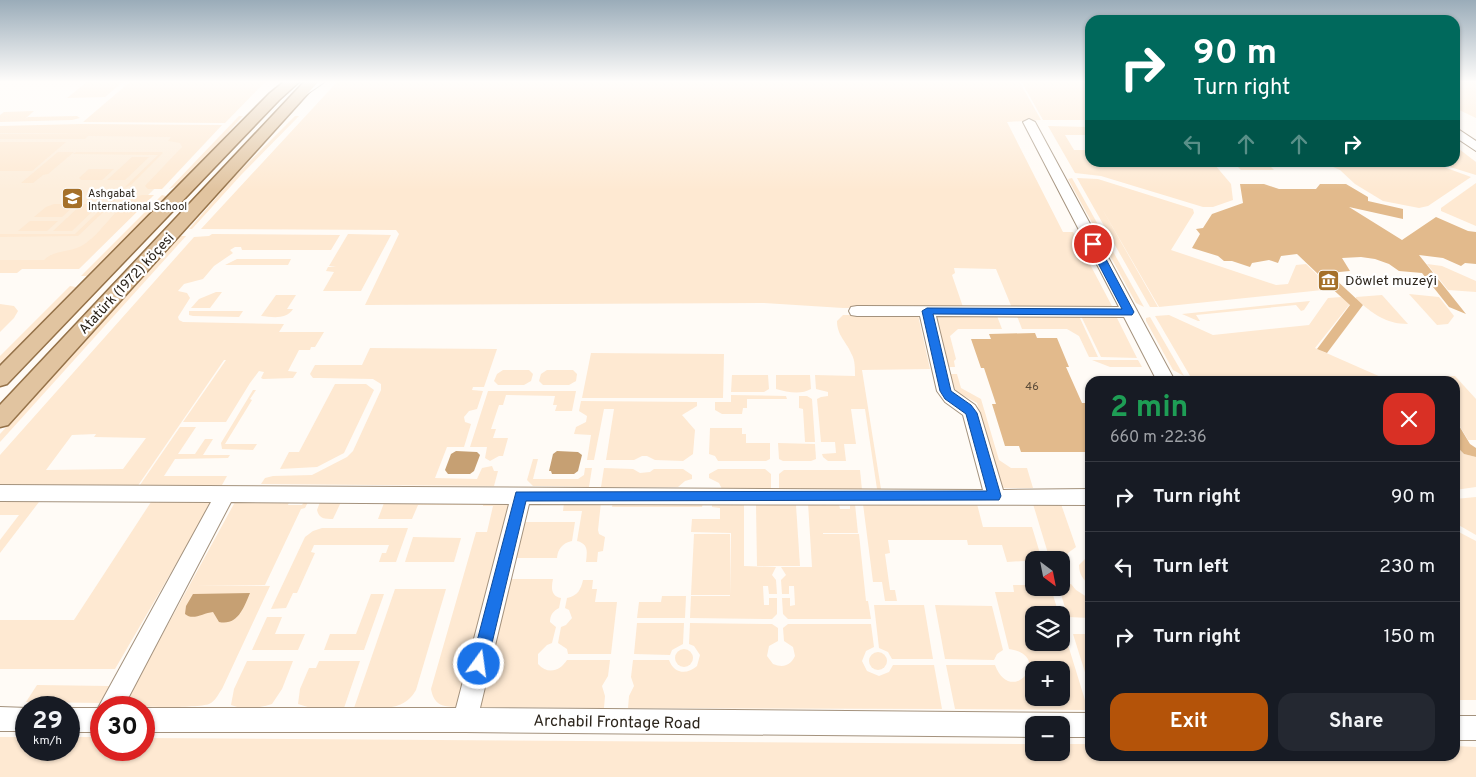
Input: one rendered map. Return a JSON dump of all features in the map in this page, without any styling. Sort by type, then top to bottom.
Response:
[{"type":"main road","name":"Atatürk (1972) köçesi","points":[[0,379],[254,117]]},
{"type":"main road","name":"Atatürk (1972) köçesi","points":[[0,418],[270,117]]},
{"type":"street","points":[[1029,122],[1163,376]]},
{"type":"street","points":[[1460,135],[1476,147]]},
{"type":"street","points":[[856,311],[1129,312]]},
{"type":"street","points":[[927,311],[946,391],[949,396],[967,408],[971,413],[995,496]]},
{"type":"street","points":[[0,493],[521,496],[1085,496]]},
{"type":"street","points":[[116,696],[226,493]]},
{"type":"street","points":[[465,720],[521,496]]},
{"type":"street","points":[[0,719],[15,719]]},
{"type":"street","name":"Archabil Frontage Road","points":[[155,720],[465,720],[1085,725]]},
{"type":"street","points":[[1460,728],[1476,728]]},
{"type":"shaded area","points":[[0,117],[27,117],[25,119],[28,117],[80,118],[72,120],[0,122]]},
{"type":"shaded area","points":[[89,117],[231,117],[225,123],[83,122]]},
{"type":"shaded area","points":[[238,117],[242,117],[196,169],[177,186],[169,189]]},
{"type":"shaded area","points":[[294,117],[298,117],[241,175],[192,229],[189,229],[236,175]]},
{"type":"shaded area","points":[[304,117],[1039,117],[1041,120],[1007,122],[1063,232],[1073,232],[1113,308],[1012,308],[996,269],[954,268],[955,273],[952,275],[963,307],[843,308],[764,303],[365,305],[399,234],[396,230],[201,229]]},
{"type":"shaded area","points":[[1041,117],[1085,117],[1085,120],[1043,120]]},
{"type":"shaded area","points":[[81,124],[222,125],[162,189],[148,189],[145,186],[182,147],[180,143],[168,141],[171,137],[88,136],[85,139],[0,139],[0,134],[90,134],[0,133],[0,126]]},
{"type":"shaded area","points":[[1048,126],[1085,127],[1085,135],[1065,135],[1074,150],[1085,150],[1085,167],[1217,167],[1231,184],[1233,200],[1213,207],[1203,207],[1101,176],[1075,173]]},
{"type":"shaded area","name":"Ashgabat International School","points":[[0,133],[210,134],[77,265],[0,265]]},
{"type":"shaded area","points":[[0,142],[66,142],[32,171],[0,171]]},
{"type":"shaded area","points":[[1460,150],[1476,162],[1476,175],[1450,167],[1460,167]]},
{"type":"shaded area","points":[[58,152],[74,152],[48,174],[43,175],[33,183],[21,183]]},
{"type":"shaded area","points":[[76,152],[163,153],[131,185],[124,188],[158,155],[73,154]]},
{"type":"shaded area","points":[[132,157],[149,157],[125,180],[107,180]]},
{"type":"shaded area","points":[[1238,167],[1271,167],[1274,170],[1241,170]]},
{"type":"shaded area","points":[[1333,167],[1444,167],[1471,177],[1428,206],[1419,208],[1383,201],[1355,184],[1340,170]]},
{"type":"shaded area","points":[[89,169],[114,169],[102,180],[81,180],[79,178]]},
{"type":"shaded area","points":[[1072,178],[1144,307],[1136,303],[1068,179]]},
{"type":"shaded area","points":[[1077,178],[1098,179],[1193,209],[1194,213],[1171,250],[1276,285],[1288,284],[1296,265],[1306,264],[1332,289],[1159,307],[1101,207],[1158,307],[1150,307]]},
{"type":"shaded area","points":[[1476,183],[1476,226],[1441,211],[1441,208]]},
{"type":"shaded area","points":[[142,195],[154,195],[79,269],[22,269],[17,273],[0,273],[0,260],[44,260],[54,254],[81,246],[93,237],[126,203]]},
{"type":"shaded area","points":[[162,195],[166,196],[165,198],[87,276],[81,276]]},
{"type":"shaded area","points":[[115,196],[118,198],[78,236],[0,237],[0,234],[75,234]]},
{"type":"shaded area","points":[[54,204],[76,204],[62,217],[34,217],[46,207]]},
{"type":"shaded area","points":[[82,204],[100,204],[72,231],[53,231]]},
{"type":"shaded area","points":[[30,221],[58,221],[47,231],[18,231]]},
{"type":"shaded area","points":[[212,234],[340,235],[331,250],[242,250],[241,247],[235,247],[230,250],[233,253],[214,266],[203,279],[184,284],[178,291],[187,293],[190,298],[178,317],[183,322],[284,324],[279,332],[324,332],[315,347],[311,347],[310,350],[299,350],[288,371],[297,372],[293,378],[263,379],[261,378],[264,372],[259,371],[226,422],[183,422],[226,360],[224,360],[137,487],[0,488],[0,455],[194,237]],"holes":[[[96,434],[94,437],[146,438],[123,469],[46,470],[72,435]]]},
{"type":"shaded area","points":[[348,234],[391,235],[361,291],[323,291],[334,272],[326,271],[328,267],[336,267],[329,266]]},
{"type":"shaded area","points":[[180,236],[186,236],[0,442],[0,434]]},
{"type":"shaded area","points":[[237,259],[291,259],[288,265],[225,265]]},
{"type":"shaded area","points":[[1427,264],[1442,266],[1476,281],[1476,292],[1448,290]]},
{"type":"shaded area","points":[[70,286],[76,287],[0,364],[0,356]]},
{"type":"shaded area","points":[[216,292],[222,292],[210,308],[191,308],[199,299]]},
{"type":"shaded area","points":[[1409,294],[1439,297],[1454,316],[1448,324],[1437,325]]},
{"type":"shaded area","points":[[276,295],[296,295],[287,309],[293,309],[283,316],[261,316]]},
{"type":"shaded area","points":[[1382,295],[1408,324],[1386,320],[1373,313],[1356,299],[1356,297]]},
{"type":"shaded area","points":[[1341,297],[1350,304],[1315,348],[1379,376],[1190,376],[1155,316],[1169,315],[1213,335],[1309,325],[1328,298]]},
{"type":"shaded area","points":[[1310,301],[1304,310],[1301,311],[1296,305],[1196,315],[1200,321],[1182,314]]},
{"type":"shaded area","points":[[0,304],[14,306],[18,311],[14,318],[0,332]]},
{"type":"shaded area","points":[[189,311],[243,311],[239,317],[193,316],[189,315]]},
{"type":"shaded area","points":[[843,315],[918,315],[930,369],[862,370],[881,489],[877,489],[865,409],[851,409],[856,444],[844,444],[846,461],[828,461],[822,454],[836,453],[835,442],[821,442],[817,399],[828,396],[828,392],[816,389],[815,375],[855,376],[853,357],[837,326],[837,321]]},
{"type":"shaded area","points":[[935,315],[997,316],[1002,329],[958,329],[950,336],[956,359],[954,361],[955,367],[949,367]]},
{"type":"shaded area","points":[[1017,316],[1079,316],[1098,357],[1089,357],[1079,336],[1067,329],[1022,329]]},
{"type":"shaded area","points":[[1081,316],[1116,316],[1137,358],[1101,357]]},
{"type":"shaded area","points":[[1150,317],[1184,376],[1173,370],[1146,321],[1146,318]]},
{"type":"shaded area","points":[[370,348],[497,349],[484,387],[473,387],[472,390],[483,391],[477,409],[469,411],[464,417],[465,422],[471,424],[464,447],[447,447],[435,478],[477,479],[482,468],[492,466],[494,471],[498,471],[494,486],[261,484],[265,478],[273,476],[312,475],[347,457],[353,451],[381,390],[381,384],[373,379],[313,378],[310,374],[315,365],[362,365]]},
{"type":"shaded area","points":[[591,353],[724,354],[723,398],[582,398]]},
{"type":"shaded area","points":[[1092,360],[1138,360],[1142,367],[1110,367]]},
{"type":"shaded area","points":[[503,370],[529,370],[533,374],[531,381],[524,385],[498,385],[494,381],[497,374]]},
{"type":"shaded area","points":[[547,370],[573,370],[577,374],[576,381],[569,385],[543,385],[539,381],[541,374]]},
{"type":"shaded area","points":[[950,374],[957,374],[961,388],[981,399],[999,460],[1011,468],[1027,468],[1033,488],[1001,488],[977,403],[955,391]]},
{"type":"shaded area","points":[[732,375],[768,375],[769,389],[764,392],[731,392]]},
{"type":"shaded area","points":[[776,375],[810,375],[811,389],[789,392],[776,389]]},
{"type":"shaded area","points":[[1460,381],[1476,399],[1476,440],[1468,440],[1460,426]]},
{"type":"shaded area","points":[[335,384],[366,384],[374,390],[344,453],[317,467],[280,469],[289,452],[299,452]]},
{"type":"shaded area","points":[[253,390],[256,390],[250,399],[252,400],[225,444],[257,444],[253,450],[222,449],[221,443]]},
{"type":"shaded area","points":[[488,391],[576,391],[572,411],[555,411],[557,405],[553,405],[555,396],[506,395],[503,405],[499,405],[491,429],[496,429],[493,438],[508,438],[503,456],[490,461],[485,458],[487,447],[470,447]]},
{"type":"shaded area","points":[[731,395],[786,396],[787,399],[747,399],[747,408],[743,408],[742,414],[722,414],[715,410],[715,402],[731,402]]},
{"type":"shaded area","points":[[799,396],[807,396],[812,399],[815,442],[805,442],[803,409],[799,408]]},
{"type":"shaded area","points":[[581,401],[697,402],[697,406],[682,415],[695,430],[693,454],[683,461],[655,460],[647,456],[634,460],[606,460],[614,409],[604,409],[594,460],[587,460],[591,435],[574,434],[576,427],[586,422],[587,416],[579,411]]},
{"type":"shaded area","points":[[180,427],[196,427],[178,454],[195,454],[205,439],[213,439],[203,455],[230,455],[228,458],[175,459],[164,476],[227,476],[222,485],[140,485]]},
{"type":"shaded area","points":[[710,428],[742,428],[742,434],[746,434],[746,443],[770,443],[770,459],[766,461],[718,461],[715,456],[709,454]]},
{"type":"shaded area","points":[[778,443],[815,444],[816,459],[811,461],[783,461],[779,459]]},
{"type":"shaded area","points":[[1460,450],[1464,454],[1476,457],[1476,487],[1460,489]]},
{"type":"shaded area","points":[[456,451],[477,452],[480,455],[474,471],[470,474],[448,474],[445,470],[451,454]]},
{"type":"shaded area","points":[[557,451],[578,452],[582,455],[578,471],[574,474],[552,474],[549,471],[553,454]]},
{"type":"shaded area","points":[[533,459],[538,459],[533,479],[578,479],[584,475],[585,468],[592,468],[589,487],[533,486],[527,480]]},
{"type":"shaded area","points":[[604,468],[633,469],[640,473],[650,472],[654,469],[683,469],[692,475],[692,479],[685,481],[678,487],[601,487]]},
{"type":"shaded area","points":[[718,469],[765,469],[771,474],[771,490],[722,489],[719,483],[709,478],[709,474]]},
{"type":"shaded area","points":[[784,470],[860,470],[862,490],[779,490],[779,474]]},
{"type":"shaded area","points":[[1476,497],[1476,535],[1460,526],[1460,499]]},
{"type":"shaded area","points":[[0,498],[42,498],[0,553],[0,540],[19,515],[0,515]]},
{"type":"shaded area","points":[[151,502],[212,502],[115,669],[0,669],[0,620],[74,620]]},
{"type":"shaded area","points":[[235,502],[289,502],[288,505],[302,505],[304,502],[308,502],[305,508],[301,509],[265,585],[195,585],[270,586],[217,697],[209,704],[203,705],[155,707],[155,696],[129,696]]},
{"type":"shaded area","points":[[320,502],[341,502],[333,519],[325,519],[319,515],[317,510]]},
{"type":"shaded area","points":[[511,502],[459,707],[444,706],[437,702],[432,695],[431,689],[476,532],[487,532],[493,506],[418,505],[412,519],[378,519],[384,503]]},
{"type":"shaded area","points":[[564,502],[601,502],[598,530],[599,534],[605,537],[603,551],[598,552],[597,562],[586,562],[587,552],[585,546],[577,541],[582,511],[563,511]]},
{"type":"shaded area","points":[[613,502],[703,503],[702,507],[612,507]]},
{"type":"shaded area","points":[[712,503],[744,503],[744,566],[776,567],[772,575],[776,580],[777,594],[769,594],[768,586],[763,586],[764,605],[769,605],[769,598],[777,598],[777,614],[772,619],[690,618],[691,596],[730,596],[731,533],[691,532],[692,519],[720,519],[720,508],[712,507]]},
{"type":"shaded area","points":[[808,503],[839,504],[840,509],[850,509],[850,504],[855,504],[858,533],[823,534],[859,534],[866,601],[868,601],[871,619],[788,619],[783,614],[782,598],[790,598],[790,606],[795,605],[794,586],[789,586],[789,594],[782,594],[781,580],[786,575],[781,567],[812,567]]},
{"type":"shaded area","points":[[863,504],[977,504],[983,527],[1032,527],[1039,551],[1025,551],[1025,561],[1007,562],[1002,545],[968,545],[967,540],[888,540],[890,553],[885,554],[890,590],[895,590],[897,601],[885,601],[882,582],[873,582]]},
{"type":"shaded area","points":[[1033,504],[1061,504],[1076,547],[1070,552],[1047,551]]},
{"type":"shaded area","points":[[756,505],[796,505],[800,566],[757,566]]},
{"type":"shaded area","points":[[523,522],[575,522],[572,541],[561,547],[557,558],[515,558]]},
{"type":"shaded area","points":[[322,528],[408,528],[396,562],[379,562],[382,553],[386,553],[389,545],[314,545],[311,552],[315,553],[297,593],[293,593],[286,608],[271,609],[305,537],[313,531]]},
{"type":"shaded area","points":[[1460,533],[1476,541],[1476,700],[1460,700]]},
{"type":"shaded area","points":[[694,534],[730,534],[730,595],[691,595]]},
{"type":"shaded area","points":[[413,537],[461,538],[454,562],[405,562]]},
{"type":"shaded area","points":[[1085,559],[1085,581],[1080,571],[1079,565]]},
{"type":"shaded area","points":[[510,579],[553,579],[553,591],[555,595],[561,598],[559,608],[552,614],[550,620],[556,627],[552,643],[547,645],[538,654],[538,664],[546,670],[554,670],[561,667],[567,660],[610,660],[608,676],[602,686],[605,696],[604,708],[480,707]]},
{"type":"shaded area","points":[[583,580],[593,580],[592,589],[597,589],[595,602],[617,602],[611,654],[568,654],[567,649],[558,643],[561,627],[566,625],[572,618],[569,610],[565,608],[567,598],[574,596],[578,592]]},
{"type":"shaded area","points":[[1071,584],[1085,596],[1085,618],[1070,617],[1070,606],[1065,606],[1061,596],[1070,596]]},
{"type":"shaded area","points":[[1013,585],[1025,585],[1025,596],[1053,596],[1056,606],[1025,606],[1025,651],[1070,651],[1085,700],[1085,710],[955,709],[946,665],[995,665],[1002,677],[1010,682],[1019,681],[1025,676],[1025,706],[1070,706],[1070,661],[1028,661],[1022,653],[1009,649],[995,592],[1014,592]]},
{"type":"shaded area","points":[[395,589],[446,589],[416,690],[404,703],[397,706],[389,708],[354,708]]},
{"type":"shaded area","points":[[250,593],[239,614],[231,621],[219,622],[213,612],[195,617],[185,614],[186,606],[193,594]]},
{"type":"shaded area","points":[[371,594],[384,594],[364,650],[324,650],[330,634],[356,634]]},
{"type":"shaded area","points":[[662,596],[686,596],[685,618],[637,618],[639,602],[661,602]]},
{"type":"shaded area","points":[[874,605],[924,605],[933,659],[892,659],[888,652],[879,648]]},
{"type":"shaded area","points":[[935,605],[992,606],[1003,650],[997,654],[994,660],[945,659]]},
{"type":"shaded area","points":[[267,617],[282,617],[275,634],[305,634],[298,650],[252,650]]},
{"type":"shaded area","points":[[637,623],[684,623],[683,644],[672,650],[670,655],[634,654]]},
{"type":"shaded area","points":[[690,623],[772,624],[778,628],[778,641],[769,646],[767,656],[773,664],[780,666],[791,662],[795,656],[793,647],[784,641],[783,628],[788,624],[871,624],[874,647],[866,651],[862,661],[867,671],[879,676],[889,672],[893,665],[934,665],[942,709],[628,708],[629,696],[634,686],[631,677],[633,660],[669,660],[674,668],[681,672],[689,671],[697,666],[700,655],[694,646],[689,644]]},
{"type":"shaded area","points":[[1073,634],[1085,634],[1085,672]]},
{"type":"shaded area","points":[[684,649],[690,652],[693,658],[690,664],[684,667],[678,664],[675,658],[678,652]]},
{"type":"shaded area","points":[[878,652],[884,655],[887,661],[884,667],[878,670],[872,667],[869,661],[872,655]]},
{"type":"shaded area","points":[[247,661],[293,661],[282,689],[272,704],[251,708],[231,705],[234,689]]},
{"type":"shaded area","points":[[319,661],[360,661],[344,708],[311,708],[298,704],[300,689],[309,668],[316,668]]},
{"type":"shaded area","points":[[37,685],[110,686],[104,696],[90,696],[90,703],[80,703],[80,696],[30,696]]},
{"type":"shaded area","points":[[0,737],[15,737],[15,761],[80,761],[80,737],[90,737],[90,761],[155,761],[155,738],[1025,744],[1025,761],[1070,761],[1070,744],[1085,744],[1085,761],[1460,761],[1460,746],[1476,747],[1476,777],[0,777]]},
{"type":"building","name":"Döwlet muzeýi","points":[[1240,184],[1264,184],[1279,189],[1316,189],[1320,184],[1346,184],[1368,197],[1368,201],[1403,209],[1403,219],[1349,207],[1402,240],[1436,217],[1468,231],[1476,232],[1476,264],[1465,263],[1461,266],[1443,258],[1419,255],[1466,314],[1449,307],[1422,273],[1399,271],[1389,264],[1375,259],[1361,257],[1342,258],[1350,271],[1318,274],[1297,254],[1281,256],[1278,263],[1269,260],[1252,263],[1250,267],[1232,261],[1224,261],[1218,256],[1192,248],[1200,234],[1196,229],[1203,228],[1212,214],[1243,203]]},
{"type":"building","points":[[1333,277],[1363,305],[1327,353],[1317,349],[1350,305],[1327,284]]},
{"type":"building","points":[[1035,333],[1037,338],[1057,338],[1069,367],[1066,367],[1082,403],[1085,403],[1085,452],[1021,452],[1019,446],[1005,446],[992,404],[996,404],[984,368],[981,368],[971,339],[991,339],[989,334]]},
{"type":"building","points":[[1460,427],[1470,444],[1476,448],[1476,457],[1464,454],[1460,450]]},
{"type":"place","name":"Ashgabat International School","points":[[72,199]]},
{"type":"place","name":"Döwlet muzeýi","points":[[1329,280]]},
{"type":"route","points":[[479,664],[521,496],[870,498],[995,496],[971,413],[967,408],[949,396],[946,391],[927,311],[1129,312],[1093,244]]}]
